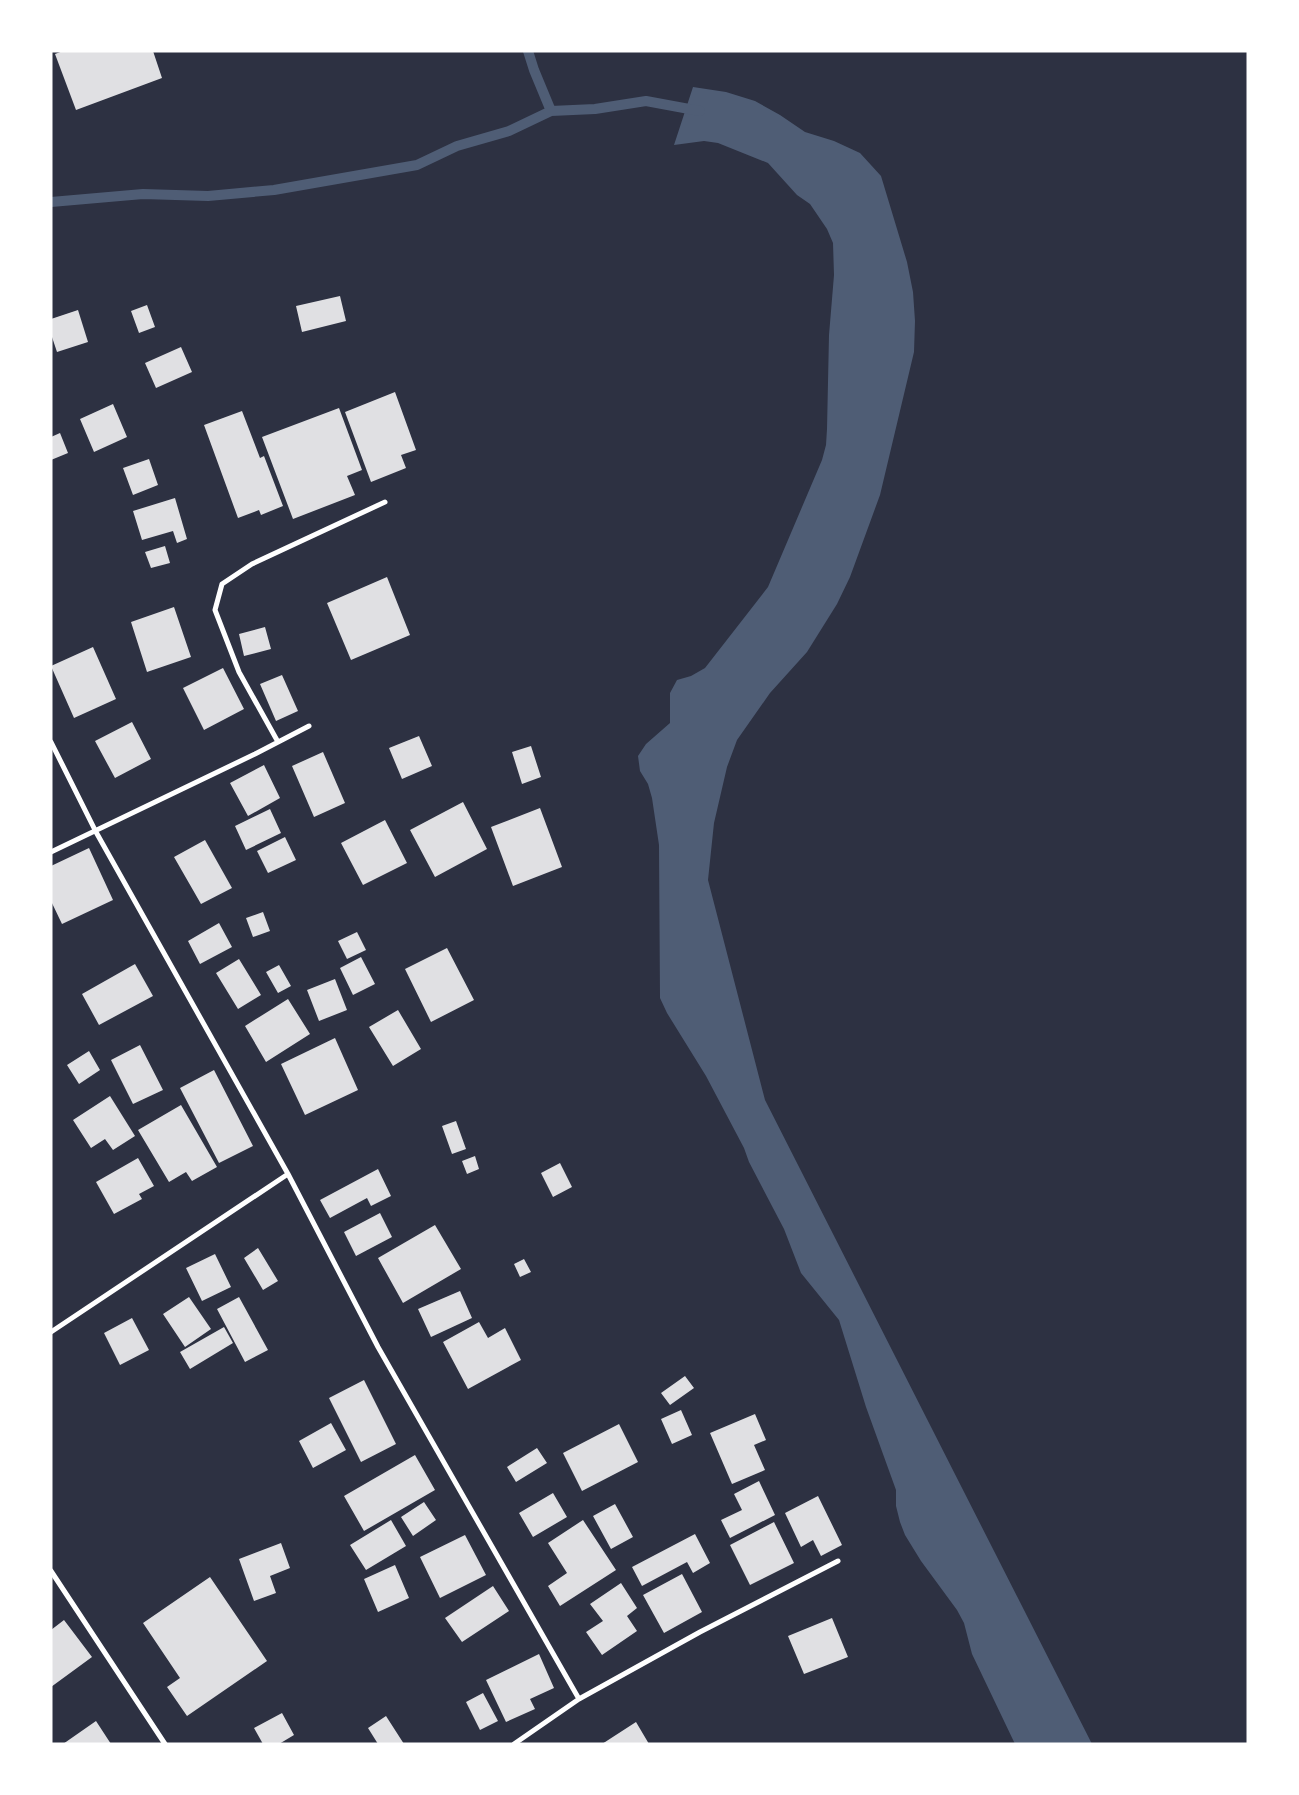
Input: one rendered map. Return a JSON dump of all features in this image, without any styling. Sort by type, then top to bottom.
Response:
[{"type":"street","points":[[278,742],[239,672],[215,610],[222,584],[252,564],[385,502]]},
{"type":"street","points":[[51,852],[96,832],[309,726]]},
{"type":"street","points":[[51,742],[96,832],[288,1174],[378,1347],[579,1699]]},
{"type":"street","points":[[51,1332],[288,1174]]},
{"type":"street","points":[[514,1744],[579,1699],[700,1632],[838,1561]]},
{"type":"street","points":[[51,1571],[165,1744]]},
{"type":"water","points":[[693,87],[726,92],[755,101],[805,132],[834,141],[860,153],[881,176],[907,262],[913,292],[915,321],[914,352],[880,495],[850,577],[837,604],[807,652],[770,693],[737,740],[727,767],[714,823],[708,880],[765,1100],[1092,1744],[1015,1744],[972,1654],[964,1623],[905,1535],[896,1506],[896,1490],[866,1407],[839,1320],[801,1273],[784,1229],[749,1162],[744,1148],[706,1076],[667,1013],[660,998],[659,845],[652,798],[648,784],[640,771],[638,756],[646,744],[670,723],[670,693],[677,680],[691,676],[705,668],[768,587],[822,460],[826,445],[829,335],[834,275],[833,243],[827,229],[810,204],[797,195],[768,163],[718,143],[704,141],[674,145]]},
{"type":"building","points":[[63,51],[153,51],[162,78],[76,110],[55,54]]},
{"type":"building","points":[[340,296],[346,321],[302,332],[296,306]]},
{"type":"building","points":[[147,305],[155,327],[139,333],[131,311]]},
{"type":"building","points":[[78,310],[88,342],[57,352],[51,334],[51,319]]},
{"type":"building","points":[[181,347],[192,372],[156,388],[145,363]]},
{"type":"building","points":[[395,392],[416,450],[401,455],[406,468],[371,482],[345,412]]},
{"type":"building","points":[[113,404],[127,437],[94,452],[80,419]]},
{"type":"building","points":[[339,408],[362,470],[347,476],[355,495],[293,519],[262,437]]},
{"type":"building","points":[[242,411],[260,458],[264,456],[283,506],[261,515],[259,510],[238,518],[204,425]]},
{"type":"building","points":[[60,433],[68,453],[51,460],[51,437]]},
{"type":"building","points":[[149,459],[158,485],[133,495],[123,468]]},
{"type":"building","points":[[175,498],[187,539],[177,543],[173,531],[142,540],[133,511]]},
{"type":"building","points":[[165,546],[170,563],[151,568],[145,552]]},
{"type":"building","points":[[387,577],[410,635],[351,660],[327,603]]},
{"type":"building","points":[[174,607],[191,657],[147,672],[131,622]]},
{"type":"building","points":[[265,627],[271,649],[244,656],[239,634]]},
{"type":"building","points":[[93,647],[116,699],[74,718],[51,666]]},
{"type":"building","points":[[223,668],[244,709],[204,730],[183,688]]},
{"type":"building","points":[[282,675],[298,711],[276,721],[260,684]]},
{"type":"building","points":[[132,722],[151,759],[115,778],[95,741]]},
{"type":"building","points":[[419,736],[432,766],[402,779],[389,748]]},
{"type":"building","points":[[531,746],[541,777],[522,784],[512,752]]},
{"type":"building","points":[[323,752],[345,803],[314,817],[292,766]]},
{"type":"building","points":[[264,765],[280,798],[248,816],[230,783]]},
{"type":"building","points":[[463,802],[487,849],[435,877],[410,830]]},
{"type":"building","points":[[540,808],[562,867],[513,886],[491,827]]},
{"type":"building","points":[[270,809],[281,833],[246,850],[235,826]]},
{"type":"building","points":[[385,820],[407,863],[363,885],[341,843]]},
{"type":"building","points":[[285,837],[296,860],[268,873],[257,851]]},
{"type":"building","points":[[205,840],[232,888],[201,904],[174,857]]},
{"type":"building","points":[[89,848],[113,900],[62,924],[51,901],[51,866]]},
{"type":"building","points":[[263,912],[270,931],[253,937],[246,918]]},
{"type":"building","points":[[219,923],[232,947],[200,964],[188,941]]},
{"type":"building","points":[[357,932],[366,950],[347,959],[338,941]]},
{"type":"building","points":[[447,948],[474,1000],[431,1022],[405,969]]},
{"type":"building","points":[[361,957],[375,984],[353,995],[340,968]]},
{"type":"building","points":[[239,959],[261,995],[238,1009],[216,973]]},
{"type":"building","points":[[135,964],[153,996],[99,1025],[82,994]]},
{"type":"building","points":[[279,965],[291,986],[278,993],[266,972]]},
{"type":"building","points":[[335,979],[347,1010],[319,1021],[307,990]]},
{"type":"building","points":[[288,999],[310,1034],[266,1062],[245,1026]]},
{"type":"building","points":[[398,1010],[421,1049],[393,1066],[369,1027]]},
{"type":"building","points":[[335,1038],[358,1090],[305,1115],[281,1064]]},
{"type":"building","points":[[140,1045],[163,1090],[133,1104],[111,1060]]},
{"type":"building","points":[[89,1051],[100,1070],[79,1084],[67,1065]]},
{"type":"building","points":[[214,1070],[253,1146],[219,1163],[180,1088]]},
{"type":"building","points":[[110,1096],[135,1136],[113,1150],[105,1139],[91,1148],[73,1120]]},
{"type":"building","points":[[181,1105],[217,1167],[192,1181],[186,1172],[169,1182],[138,1130]]},
{"type":"building","points":[[456,1121],[466,1149],[452,1154],[442,1126]]},
{"type":"building","points":[[475,1156],[479,1169],[467,1174],[462,1161]]},
{"type":"building","points":[[138,1158],[154,1186],[139,1194],[142,1199],[114,1214],[96,1182]]},
{"type":"building","points":[[560,1163],[572,1187],[553,1197],[541,1173]]},
{"type":"building","points":[[378,1169],[391,1196],[371,1206],[367,1198],[330,1218],[320,1200]]},
{"type":"building","points":[[380,1213],[392,1237],[356,1256],[344,1232]]},
{"type":"building","points":[[435,1225],[461,1269],[403,1303],[378,1258]]},
{"type":"building","points":[[258,1248],[278,1281],[263,1290],[244,1258]]},
{"type":"building","points":[[215,1254],[231,1287],[202,1301],[186,1268]]},
{"type":"building","points":[[524,1259],[531,1272],[520,1277],[514,1264]]},
{"type":"building","points":[[460,1291],[472,1318],[431,1337],[418,1309]]},
{"type":"building","points":[[189,1297],[211,1329],[185,1347],[163,1314]]},
{"type":"building","points":[[239,1297],[268,1350],[245,1362],[217,1309]]},
{"type":"building","points":[[132,1318],[149,1350],[120,1365],[104,1333]]},
{"type":"building","points":[[479,1322],[488,1338],[505,1328],[521,1360],[468,1389],[443,1342]]},
{"type":"building","points":[[224,1327],[233,1343],[190,1369],[180,1352]]},
{"type":"building","points":[[685,1376],[694,1388],[670,1405],[661,1393]]},
{"type":"building","points":[[364,1380],[396,1444],[361,1462],[329,1398]]},
{"type":"building","points":[[681,1410],[692,1435],[672,1444],[661,1419]]},
{"type":"building","points":[[755,1414],[766,1440],[754,1445],[765,1470],[732,1484],[710,1433]]},
{"type":"building","points":[[331,1423],[346,1450],[313,1468],[299,1441]]},
{"type":"building","points":[[619,1424],[638,1462],[582,1491],[563,1453]]},
{"type":"building","points":[[537,1448],[547,1463],[516,1482],[507,1467]]},
{"type":"building","points":[[415,1455],[435,1490],[364,1531],[344,1496]]},
{"type":"building","points":[[759,1481],[775,1515],[730,1538],[721,1520],[742,1510],[734,1494]]},
{"type":"building","points":[[553,1493],[567,1517],[533,1537],[519,1513]]},
{"type":"building","points":[[818,1496],[842,1545],[821,1556],[813,1540],[801,1547],[785,1513]]},
{"type":"building","points":[[424,1502],[436,1520],[413,1536],[401,1517]]},
{"type":"building","points":[[615,1504],[633,1537],[611,1549],[593,1516]]},
{"type":"building","points":[[391,1520],[406,1546],[366,1570],[350,1545]]},
{"type":"building","points":[[583,1520],[616,1570],[560,1606],[548,1586],[567,1573],[548,1543]]},
{"type":"building","points":[[774,1522],[794,1563],[750,1585],[730,1545]]},
{"type":"building","points":[[695,1534],[710,1563],[693,1573],[687,1562],[642,1586],[632,1567]]},
{"type":"building","points":[[465,1535],[486,1575],[440,1598],[420,1557]]},
{"type":"building","points":[[281,1543],[290,1568],[270,1576],[276,1593],[254,1601],[239,1559]]},
{"type":"building","points":[[395,1565],[409,1598],[378,1612],[364,1579]]},
{"type":"building","points":[[682,1574],[702,1612],[664,1633],[643,1595]]},
{"type":"building","points":[[210,1577],[267,1661],[187,1716],[167,1687],[180,1678],[143,1623]]},
{"type":"building","points":[[621,1583],[637,1608],[627,1616],[637,1631],[602,1655],[586,1632],[603,1621],[590,1604]]},
{"type":"building","points":[[493,1586],[509,1611],[462,1642],[445,1618]]},
{"type":"building","points":[[832,1618],[848,1657],[804,1674],[788,1636]]},
{"type":"building","points":[[64,1620],[92,1657],[51,1687],[51,1630]]},
{"type":"building","points":[[539,1654],[554,1688],[530,1699],[535,1709],[506,1722],[486,1680]]},
{"type":"building","points":[[483,1693],[498,1721],[480,1730],[466,1702]]},
{"type":"building","points":[[282,1713],[294,1735],[279,1744],[263,1744],[254,1728]]},
{"type":"building","points":[[386,1716],[404,1744],[378,1744],[368,1728]]},
{"type":"building","points":[[96,1721],[111,1744],[63,1744]]},
{"type":"building","points":[[636,1722],[649,1744],[602,1744]]},
{"type":"waterway","points":[[528,51],[551,111]]},
{"type":"waterway","points":[[51,202],[143,194],[208,196],[274,190],[417,165],[457,146],[509,131],[551,111],[595,109],[646,101],[700,111]]}]
